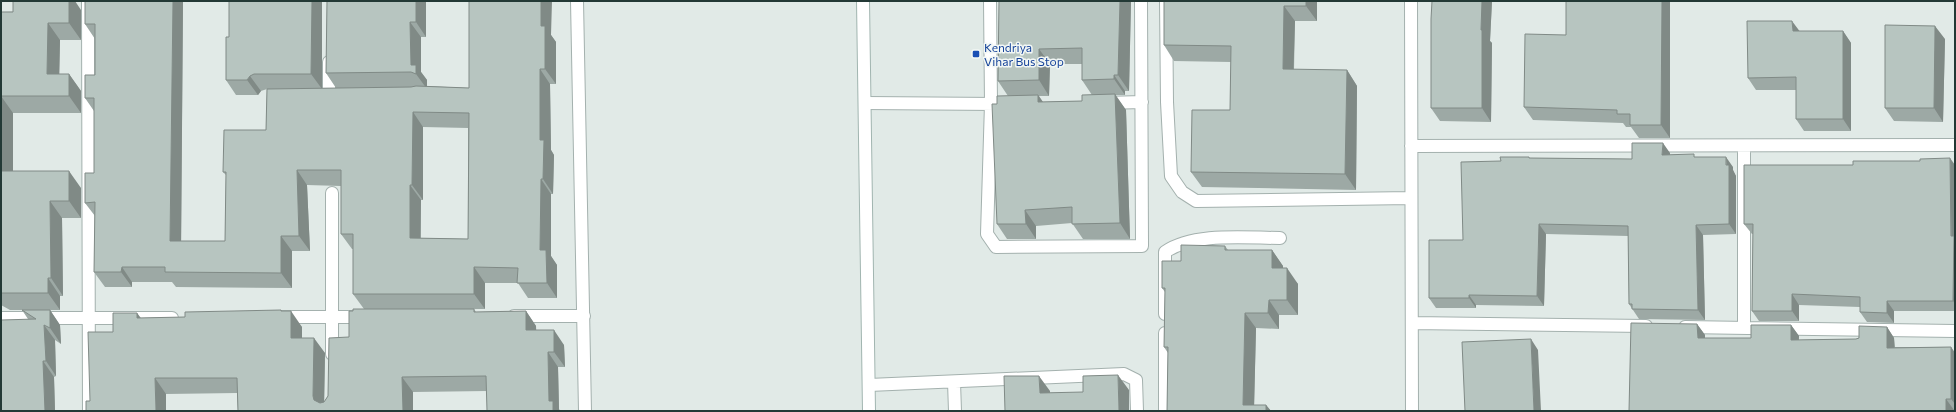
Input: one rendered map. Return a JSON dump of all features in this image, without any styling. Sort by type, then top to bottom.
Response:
[{"type":"street","points":[[88,1],[89,411]]},
{"type":"street","points":[[577,1],[585,411]]},
{"type":"street","points":[[863,1],[869,411]]},
{"type":"street","points":[[990,1],[990,104],[987,234],[996,247],[1142,246],[1141,1]]},
{"type":"street","points":[[1166,1],[1166,102],[1171,176],[1182,192],[1196,200],[1411,198]]},
{"type":"street","points":[[1411,1],[1412,411]]},
{"type":"street","points":[[315,96],[333,96],[330,49]]},
{"type":"street","points":[[865,102],[1006,104]]},
{"type":"street","points":[[1094,103],[1142,102]]},
{"type":"street","points":[[1411,146],[1955,146]]},
{"type":"street","points":[[1744,146],[1744,328]]},
{"type":"street","points":[[332,193],[332,364]]},
{"type":"street","points":[[1165,411],[1165,252],[1173,246],[1204,239],[1280,238]]},
{"type":"street","points":[[506,316],[584,316]]},
{"type":"street","points":[[270,318],[372,317]]},
{"type":"street","points":[[1,318],[183,318]]},
{"type":"street","points":[[1412,323],[1657,326]]},
{"type":"street","points":[[1673,327],[1955,331]]},
{"type":"street","points":[[869,385],[954,382],[1005,384],[1124,374],[1136,380],[1137,411]]},
{"type":"street","points":[[954,382],[955,411]]},
{"type":"building","points":[[13,1],[69,1],[69,23],[48,23],[47,74],[69,74],[69,96],[1,96],[1,12],[13,12]]},
{"type":"building","points":[[85,1],[173,1],[170,241],[225,241],[226,172],[223,172],[224,130],[266,130],[267,89],[416,86],[469,88],[469,1],[541,1],[541,26],[545,26],[545,69],[540,69],[540,140],[544,140],[543,179],[541,179],[540,250],[546,250],[547,283],[517,283],[518,268],[474,267],[474,294],[353,294],[353,234],[341,234],[341,170],[297,170],[299,236],[281,236],[281,273],[165,272],[165,267],[122,267],[121,272],[94,272],[95,202],[85,203],[85,173],[94,173],[94,98],[85,98],[85,75],[95,75],[95,24],[85,24]],"holes":[[[413,112],[469,113],[468,239],[410,238],[410,185],[412,185]]]},
{"type":"building","points":[[229,1],[312,1],[311,74],[254,74],[247,80],[226,80],[226,37],[229,37]]},
{"type":"building","points":[[327,1],[416,1],[416,22],[410,22],[411,65],[416,65],[416,74],[411,72],[326,73]]},
{"type":"building","points":[[999,1],[1120,1],[1118,75],[1114,75],[1114,79],[1082,80],[1082,48],[1039,49],[1039,80],[998,81]]},
{"type":"building","points":[[1164,1],[1306,1],[1306,6],[1284,6],[1283,69],[1347,70],[1345,174],[1191,172],[1192,110],[1230,110],[1231,46],[1164,45]]},
{"type":"building","points":[[1432,1],[1482,1],[1482,108],[1431,108]]},
{"type":"building","points":[[1566,1],[1662,1],[1661,125],[1630,125],[1630,114],[1617,114],[1617,110],[1524,107],[1525,34],[1566,35]]},
{"type":"building","points":[[1747,21],[1792,21],[1793,31],[1843,31],[1843,119],[1796,119],[1796,77],[1748,78]]},
{"type":"building","points":[[1885,25],[1935,26],[1934,108],[1885,108]]},
{"type":"building","points":[[1115,94],[1120,223],[1072,224],[1072,207],[1025,210],[1026,224],[997,224],[992,104],[997,104],[997,96],[1038,95],[1038,102],[1082,101],[1082,95]]},
{"type":"building","points":[[1632,143],[1663,143],[1662,155],[1694,154],[1694,157],[1726,157],[1726,165],[1729,165],[1729,224],[1696,225],[1698,310],[1632,309],[1632,304],[1629,304],[1628,226],[1539,224],[1537,296],[1469,295],[1469,298],[1429,298],[1429,240],[1463,240],[1461,162],[1501,161],[1500,157],[1632,159]]},
{"type":"building","points":[[1950,158],[1951,236],[1954,236],[1953,301],[1887,301],[1887,313],[1860,312],[1860,297],[1792,294],[1792,311],[1752,311],[1753,224],[1744,224],[1744,165],[1853,165],[1853,161],[1920,161],[1920,159]]},
{"type":"building","points":[[1,171],[69,171],[69,201],[50,201],[51,278],[48,278],[48,293],[1,293]]},
{"type":"building","points":[[1181,245],[1225,246],[1225,250],[1272,250],[1272,268],[1287,268],[1287,300],[1269,300],[1268,313],[1245,313],[1243,405],[1266,405],[1266,411],[1167,411],[1168,347],[1164,347],[1165,288],[1162,288],[1162,261],[1181,261]]},
{"type":"building","points":[[353,309],[474,309],[474,312],[526,311],[526,330],[554,330],[554,352],[548,352],[549,401],[553,401],[553,411],[487,411],[486,376],[402,377],[403,411],[238,411],[237,378],[155,378],[156,411],[86,411],[86,401],[90,401],[88,332],[113,332],[113,313],[137,313],[137,318],[185,317],[185,312],[291,311],[291,338],[314,338],[313,396],[314,400],[320,403],[324,402],[328,396],[329,338],[349,337],[349,311],[353,311]]},
{"type":"building","points":[[22,310],[50,310],[50,328],[44,325],[46,361],[43,361],[45,411],[1,411],[1,320],[36,319]]},
{"type":"building","points":[[1631,323],[1697,324],[1698,338],[1751,338],[1751,325],[1791,325],[1791,340],[1856,339],[1859,338],[1859,326],[1887,327],[1887,348],[1951,347],[1951,399],[1946,399],[1946,411],[1629,411]]},
{"type":"building","points":[[1531,339],[1534,411],[1465,411],[1462,342]]},
{"type":"building","points":[[1118,375],[1119,411],[1005,411],[1004,376],[1039,376],[1040,393],[1083,392],[1083,376]]},
{"type":"place","name":"Kendriya Vihar Bus Stop","points":[[976,54]]}]
